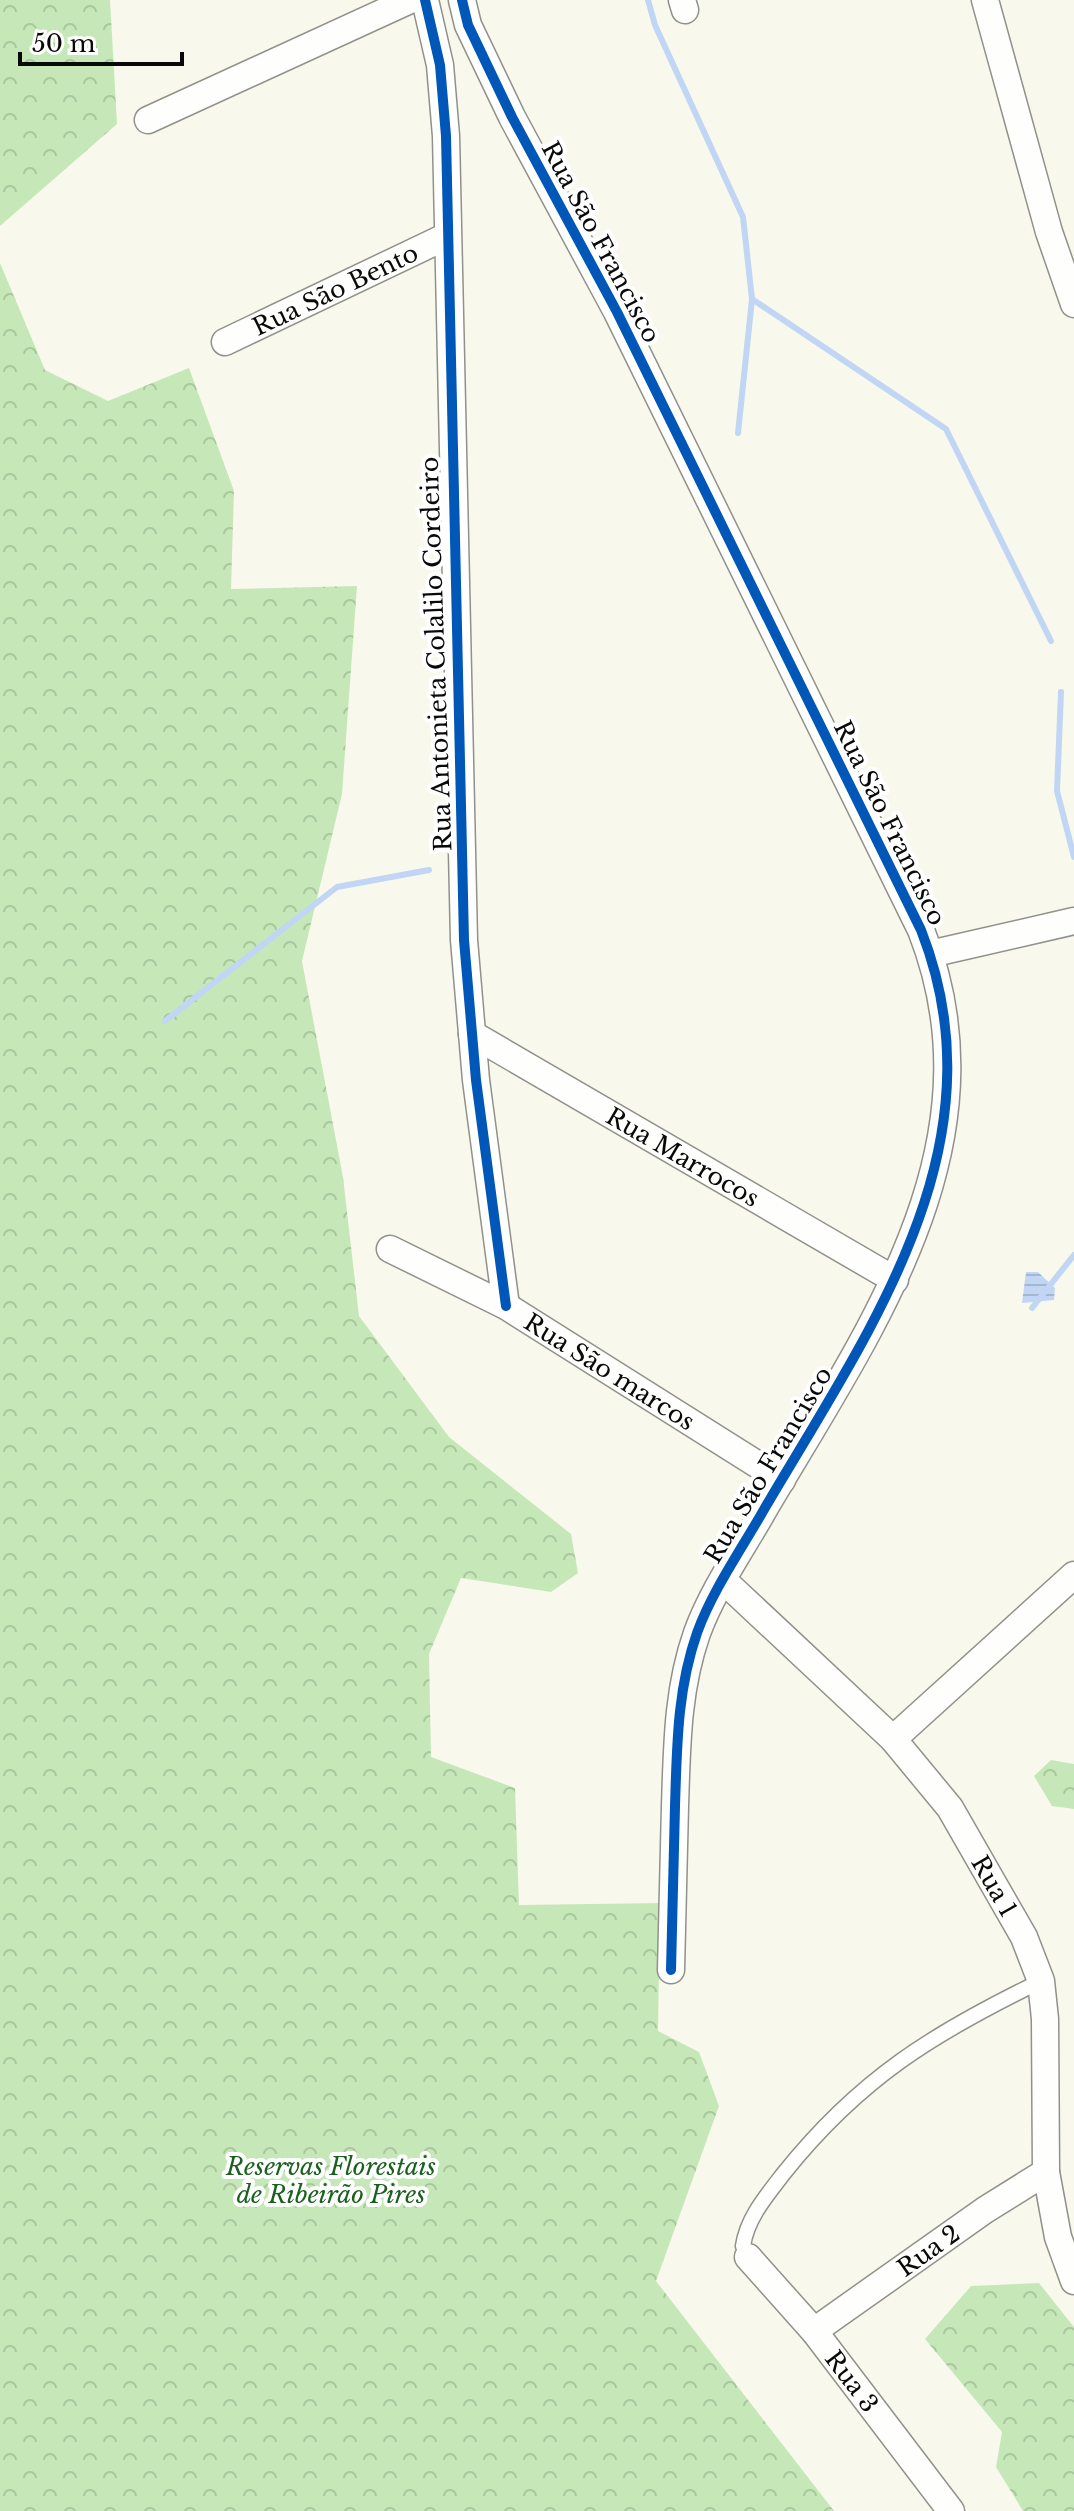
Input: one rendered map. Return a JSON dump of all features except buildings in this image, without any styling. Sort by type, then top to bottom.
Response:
[{"type":"street","points":[[148,120],[410,0]]},
{"type":"street","name":"Rua Antonieta Colalilo Cordeiro","points":[[425,0],[440,65],[446,136],[445,237],[464,940],[472,1034],[506,1306]]},
{"type":"street","name":"Rua São Francisco","points":[[462,0],[468,25],[512,117],[617,312],[930,954],[943,1001],[948,1046],[948,1094],[936,1166],[895,1280],[840,1386],[723,1580],[698,1631],[680,1694],[671,1970]]},
{"type":"street","points":[[985,0],[1049,232],[1074,304]]},
{"type":"street","name":"Rua São Bento","points":[[225,342],[445,237]]},
{"type":"street","points":[[930,954],[1074,921]]},
{"type":"street","name":"Rua Marrocos","points":[[472,1034],[895,1280]]},
{"type":"street","name":"Rua São marcos","points":[[390,1249],[506,1306],[782,1480]]},
{"type":"street","points":[[893,1739],[1074,1575]]},
{"type":"street","name":"Rua 1","points":[[723,1580],[893,1739],[950,1808],[1024,1937],[1041,1981],[1045,2019],[1046,2172],[1058,2237],[1074,2281]]},
{"type":"street","name":"Rua 2","points":[[814,2331],[985,2210],[1046,2172]]},
{"type":"street","name":"Rua 3","points":[[748,2257],[814,2331],[951,2511]]},
{"type":"lane","points":[[748,2257],[743,2246],[748,2223],[805,2147],[847,2102],[925,2041],[1041,1981]]},
{"type":"green space","points":[[0,0],[110,0],[117,124],[0,226]]},
{"type":"green space","name":"Reservas Florestais de Ribeirão Pires","points":[[0,263],[45,370],[108,401],[189,368],[234,491],[231,589],[357,586],[342,794],[302,961],[343,1177],[359,1316],[449,1437],[571,1534],[578,1573],[551,1592],[461,1578],[429,1654],[431,1757],[515,1788],[519,1905],[660,1903],[658,2031],[699,2052],[719,2106],[656,2281],[834,2511],[0,2511]]},
{"type":"green space","points":[[1051,1760],[1074,1764],[1074,1809],[1052,1806],[1034,1776]]},
{"type":"green space","points":[[1039,2283],[1074,2327],[1074,2511],[1023,2511],[996,2467],[1002,2432],[925,2339],[971,2286]]},
{"type":"water","points":[[1026,1272],[1038,1272],[1055,1288],[1054,1300],[1022,1303]]},
{"type":"waterway","points":[[648,0],[655,25],[743,217],[752,299],[946,429],[1051,641]]},
{"type":"waterway","points":[[738,433],[752,299]]},
{"type":"waterway","points":[[1061,692],[1057,791],[1074,857]]},
{"type":"waterway","points":[[165,1021],[337,887],[429,870]]},
{"type":"waterway","points":[[1032,1308],[1074,1255]]},
{"type":"cycle path","points":[[425,0],[440,65],[446,136],[464,940],[476,1080],[506,1306]]},
{"type":"cycle path","points":[[462,0],[468,25],[512,117],[617,312],[921,930],[943,1009],[947,1085],[936,1160],[914,1232],[883,1302],[846,1371],[720,1584],[690,1654],[678,1740],[671,1970]]}]
